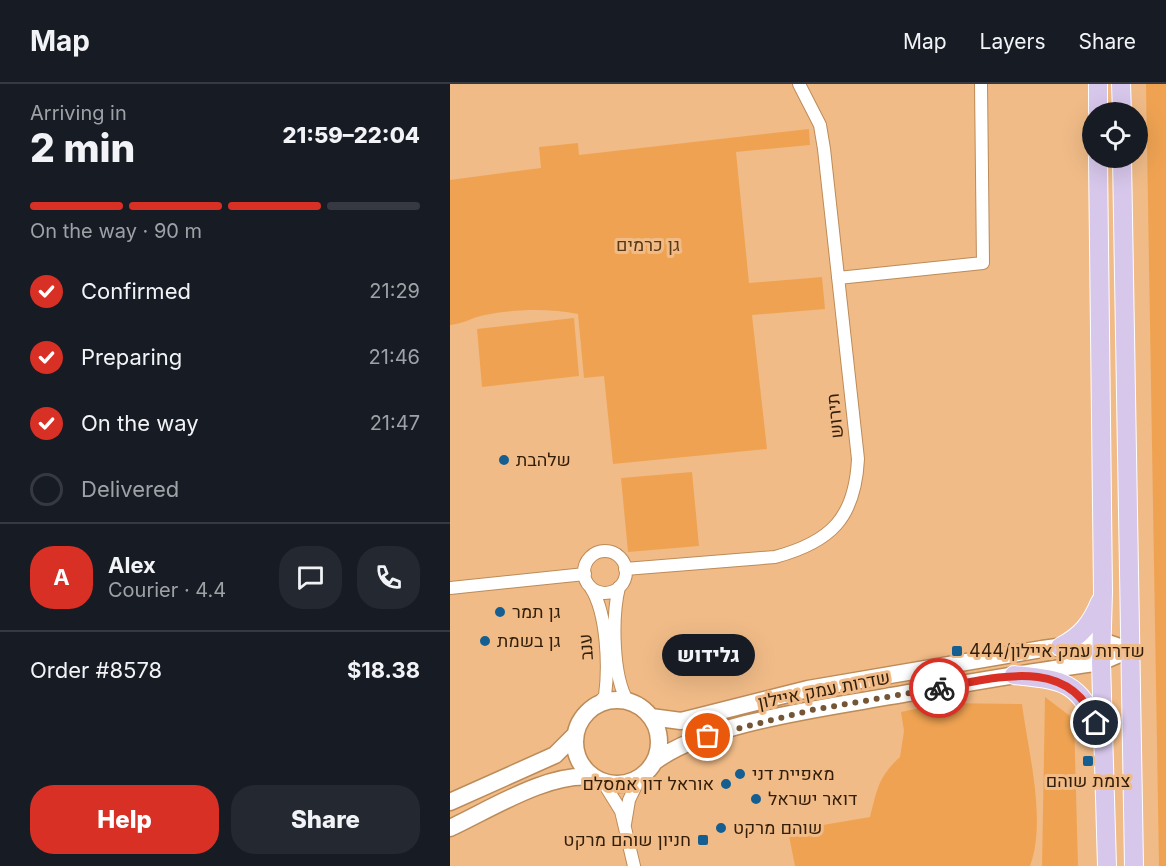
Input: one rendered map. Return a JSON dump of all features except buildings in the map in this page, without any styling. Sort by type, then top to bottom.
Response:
[{"type":"main road","points":[[1098,84],[1098,102]]},
{"type":"main road","points":[[1121,84],[1122,102]]},
{"type":"main road","points":[[1098,168],[1103,592],[1101,662],[1107,866]]},
{"type":"main road","points":[[1122,168],[1134,866]]},
{"type":"main road","points":[[1060,647],[1077,638],[1087,627],[1093,619],[1103,592]]},
{"type":"main road","name":"שדרות עמק איילון","points":[[651,717],[681,722],[808,690],[1101,641],[1129,650]]},
{"type":"main road","name":"שדרות עמק איילון","points":[[654,762],[668,751],[704,737],[777,718],[1014,675],[1101,662],[1129,650]]},
{"type":"main road","points":[[1014,675],[1040,678],[1071,687],[1089,705],[1103,740]]},
{"type":"main road","points":[[450,802],[555,755],[575,735],[585,715],[596,706],[615,700],[640,707],[651,717],[659,739],[654,762],[640,777],[625,783],[574,777],[550,783],[450,828]]},
{"type":"main road","points":[[575,735],[578,759],[598,779]]},
{"type":"street","name":"תירוש","points":[[625,570],[775,557],[808,545],[839,522],[855,492],[858,459],[820,125],[799,84]]},
{"type":"street","points":[[838,278],[983,263],[981,84]]},
{"type":"street","points":[[605,551],[617,555],[625,570],[624,581],[619,587],[606,593],[594,590],[586,579],[587,562],[591,556],[605,551]]},
{"type":"street","points":[[450,588],[586,579]]},
{"type":"street","name":"ענב","points":[[586,579],[597,598],[604,629],[606,690],[605,696],[596,706]]},
{"type":"street","name":"ענב","points":[[619,587],[615,610],[618,676],[628,702]]},
{"type":"street","points":[[625,825],[629,800],[640,777]]},
{"type":"street","points":[[598,779],[612,792],[625,825],[634,866]]},
{"type":"green space","points":[[1146,84],[1166,84],[1166,866],[1159,866]]},
{"type":"green space","name":"גן כרמים","points":[[809,129],[810,145],[736,152],[749,283],[822,277],[825,309],[752,315],[767,449],[613,464],[604,376],[584,378],[578,314],[544,310],[508,311],[450,325],[450,180],[541,168],[539,147],[578,143],[579,155]]},
{"type":"green space","points":[[574,318],[579,376],[482,387],[477,329]]},
{"type":"green space","points":[[692,472],[699,546],[628,552],[621,478]]},
{"type":"green space","points":[[1045,697],[1074,719],[1078,866],[1042,866]]},
{"type":"green space","points":[[944,703],[1022,704],[1037,807],[1035,848],[1030,866],[795,866],[788,831],[870,817],[883,778],[900,757],[904,731],[901,712]]},
{"type":"way so far","points":[[708,736],[812,710],[939,688]]},
{"type":"place","name":"שלהבת","points":[[504,460]]},
{"type":"place","name":"גן תמר","points":[[500,612]]},
{"type":"place","name":"גן בשמת","points":[[485,641]]},
{"type":"place","name":"444/שדרות עמק איילון","points":[[957,651]]},
{"type":"place","name":"גלידוש","points":[[708,736]]},
{"type":"place","name":"צומת שוהם","points":[[1088,761]]},
{"type":"place","name":"מאפיית דני","points":[[740,774]]},
{"type":"place","name":"אוראל דון אמסלם","points":[[726,784]]},
{"type":"place","name":"דואר ישראל","points":[[756,799]]},
{"type":"place","name":"שוהם מרקט","points":[[721,828]]},
{"type":"place","name":"חניון שוהם מרקט","points":[[703,840]]},
{"type":"route","points":[[939,688],[1014,675],[1060,682],[1081,695],[1089,705],[1096,723]]}]
